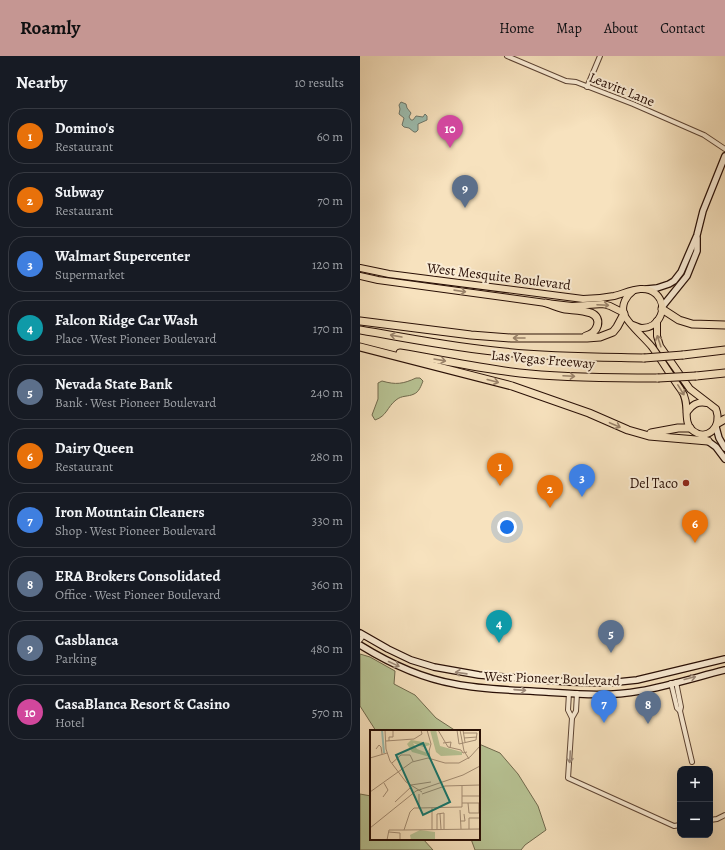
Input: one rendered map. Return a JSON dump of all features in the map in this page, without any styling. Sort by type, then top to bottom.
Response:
[{"type":"highway","points":[[546,303],[590,313],[595,316],[598,320],[597,328],[591,335],[583,338]]},
{"type":"highway","points":[[662,308],[679,320],[692,324],[725,325]]},
{"type":"highway","points":[[360,321],[471,335],[511,338],[583,338],[600,337],[613,332],[624,314]]},
{"type":"highway","name":"Las Vegas Freeway","points":[[360,330],[456,346],[503,352],[567,357],[644,358],[725,350]]},
{"type":"highway","points":[[360,346],[512,386],[589,413],[628,430],[649,436],[708,441]]},
{"type":"highway","name":"Las Vegas Freeway","points":[[360,346],[530,374],[658,378],[725,373]]},
{"type":"highway","points":[[717,425],[725,419]]},
{"type":"highway","points":[[643,434],[678,428],[692,429]]},
{"type":"main road","points":[[725,156],[703,210],[697,235],[679,276],[669,284],[657,288],[635,290],[626,297],[623,304],[624,314],[628,320],[652,347],[682,391],[687,402],[686,419],[692,429],[716,447],[725,459]]},
{"type":"main road","points":[[697,235],[697,251],[687,276],[662,308],[656,336],[660,346],[690,389],[716,409],[718,414],[717,425],[719,438],[725,448]]},
{"type":"main road","name":"West Mesquite Boulevard","points":[[360,268],[389,274],[583,299],[614,296],[635,290]]},
{"type":"main road","name":"West Mesquite Boulevard","points":[[360,276],[378,280],[572,306],[603,304],[610,306],[624,314]]},
{"type":"main road","points":[[647,289],[653,291],[658,296],[661,301],[662,308]]},
{"type":"main road","points":[[633,325],[642,328],[650,326],[659,319]]},
{"type":"main road","points":[[687,412],[695,404],[704,402],[708,403]]},
{"type":"main road","points":[[692,429],[702,434],[707,433],[717,425]]},
{"type":"main road","name":"West Pioneer Boulevard","points":[[361,636],[411,660],[434,667],[479,675],[569,682],[637,680],[725,660]]},
{"type":"main road","name":"West Pioneer Boulevard","points":[[360,645],[382,658],[408,670],[436,680],[455,684],[569,693],[609,694],[639,691],[725,670]]},
{"type":"main road","points":[[569,682],[569,693]]},
{"type":"main road","points":[[577,693],[578,682]]},
{"type":"street","name":"Leavitt Lane","points":[[508,56],[566,81],[576,82],[633,104],[704,135],[725,149]]},
{"type":"street","points":[[587,86],[600,56]]},
{"type":"street","points":[[673,682],[677,708],[680,711],[692,762]]},
{"type":"street","points":[[569,693],[568,710],[572,718]]},
{"type":"street","points":[[577,693],[576,711],[572,718],[568,778],[674,826],[677,826]]},
{"type":"street","points":[[713,820],[725,815]]},
{"type":"green space","points":[[420,378],[423,381],[420,389],[412,395],[398,398],[385,414],[375,420],[372,415],[378,399],[378,383],[382,381],[391,383],[407,382]]},
{"type":"green space","points":[[360,654],[370,657],[395,671],[394,684],[415,695],[436,718],[454,730],[375,730],[360,706]]},
{"type":"green space","points":[[480,744],[500,753],[518,774],[538,806],[546,830],[525,845],[521,850],[475,850],[471,840],[480,840]]},
{"type":"green space","points":[[360,794],[370,796],[370,840],[424,840],[433,850],[360,850]]},
{"type":"shaded area","points":[[401,102],[406,104],[411,113],[409,117],[411,120],[413,120],[416,116],[423,117],[425,114],[427,116],[427,120],[418,124],[418,130],[416,132],[402,125],[404,118],[399,114],[399,105]]},
{"type":"place","name":"CasaBlanca Resort & Casino","points":[[450,148]]},
{"type":"place","name":"Casblanca","points":[[465,208]]},
{"type":"place","name":"Del Taco","points":[[686,483]]},
{"type":"place","name":"Domino's","points":[[500,486]]},
{"type":"place","name":"Walmart Supercenter","points":[[582,497]]},
{"type":"place","name":"Subway","points":[[550,508]]},
{"type":"place","name":"Dairy Queen","points":[[695,543]]},
{"type":"place","name":"Falcon Ridge Car Wash","points":[[499,643]]},
{"type":"place","name":"Nevada State Bank","points":[[611,653]]},
{"type":"place","name":"Iron Mountain Cleaners","points":[[604,723]]},
{"type":"place","name":"ERA Brokers Consolidated","points":[[648,724]]}]
